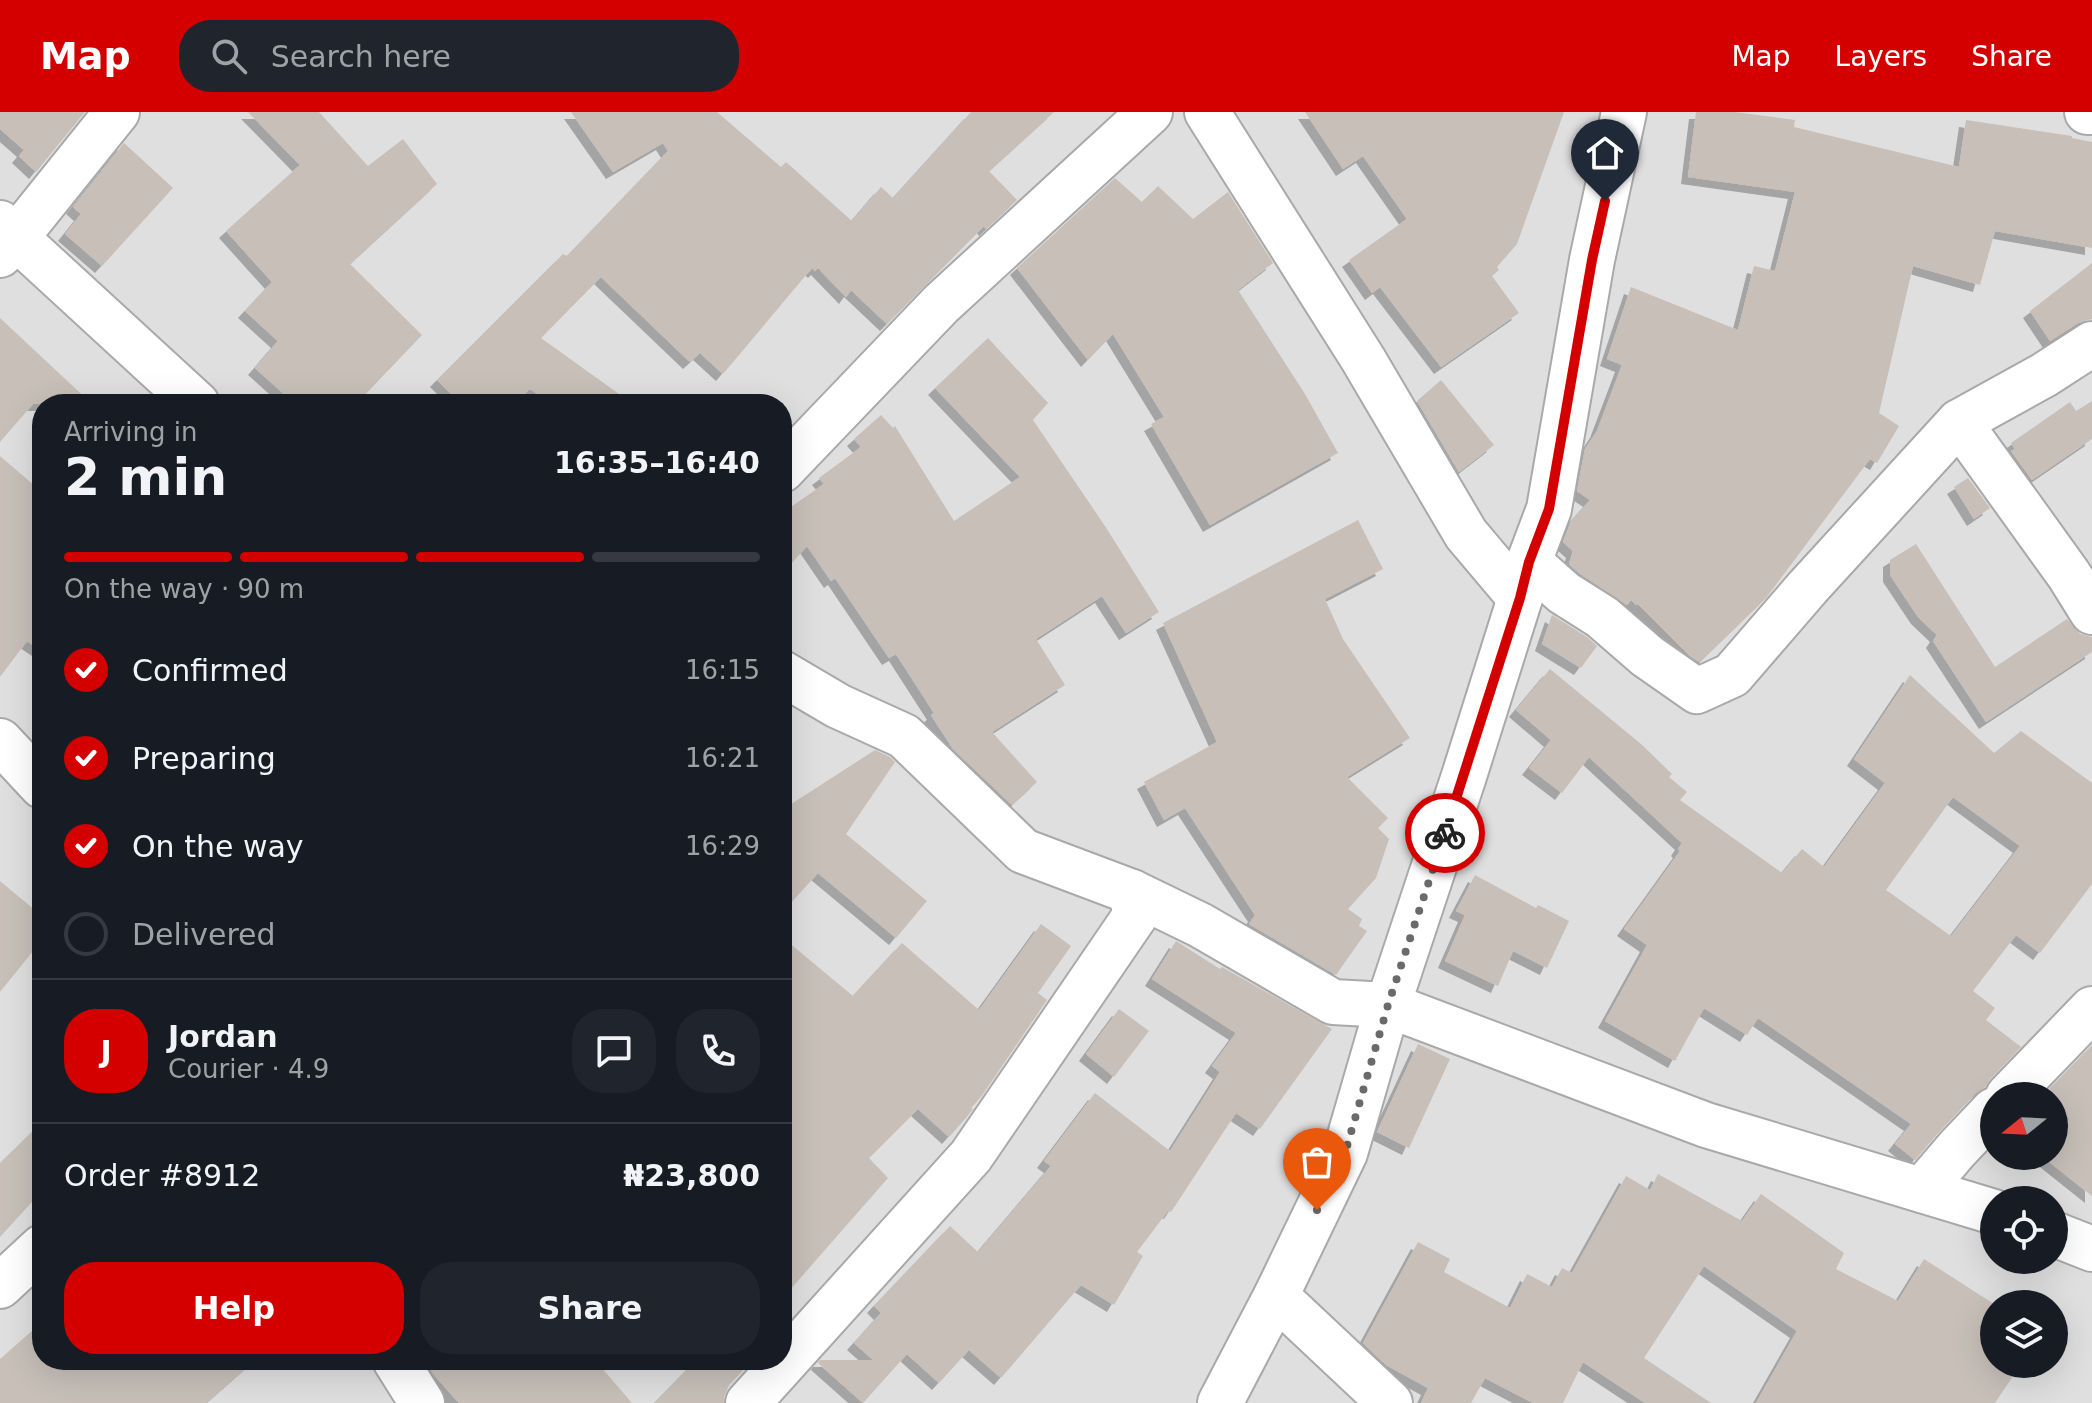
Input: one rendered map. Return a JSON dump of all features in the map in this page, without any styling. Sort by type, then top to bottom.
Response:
[{"type":"street","points":[[117,112],[5,239],[61,277],[186,394]]},
{"type":"street","points":[[792,460],[941,304],[1150,112]]},
{"type":"street","points":[[1207,112],[1363,359],[1466,534],[1524,580],[1564,593],[1602,617],[1647,656],[1697,691],[1732,675],[1959,422],[2044,375],[2092,344]]},
{"type":"street","points":[[1220,1403],[1345,1153],[1388,1005],[1549,509],[1592,260],[1624,112]]},
{"type":"street","points":[[1959,422],[2092,612]]},
{"type":"street","points":[[792,679],[838,706],[904,736],[1023,851],[1132,892],[1200,925],[1333,1002],[1388,1005],[1706,1125],[1980,1208]]},
{"type":"street","points":[[0,741],[32,775]]},
{"type":"street","points":[[792,1354],[971,1156],[1135,916],[1132,892]]},
{"type":"street","points":[[2022,1082],[2092,1009]]},
{"type":"street","points":[[1922,1190],[1980,1125]]},
{"type":"street","points":[[2068,1240],[2092,1249]]},
{"type":"street","points":[[0,1286],[32,1256]]},
{"type":"street","points":[[1276,1296],[1390,1403]]},
{"type":"street","points":[[401,1370],[422,1403]]},
{"type":"street","points":[[748,1403],[778,1370]]},
{"type":"shaded area","points":[[0,112],[2092,112],[2092,1403],[0,1403]]},
{"type":"building","points":[[0,112],[85,112],[36,172],[19,156],[24,150],[0,129]]},
{"type":"building","points":[[248,112],[319,112],[368,166],[403,139],[437,184],[350,264],[422,335],[366,394],[284,394],[255,368],[278,341],[245,311],[272,282],[226,231],[300,165]]},
{"type":"building","points":[[571,112],[717,112],[781,167],[786,162],[852,221],[881,187],[893,198],[971,112],[1054,112],[989,171],[1017,200],[986,229],[984,226],[887,324],[851,290],[846,297],[818,268],[815,271],[812,268],[723,374],[700,353],[690,362],[601,277],[541,338],[619,394],[537,394],[530,389],[525,394],[451,394],[437,380],[563,254],[567,256],[668,151],[663,143],[613,172]]},
{"type":"building","points":[[1305,112],[1564,112],[1517,244],[1492,276],[1519,313],[1441,367],[1380,287],[1372,293],[1349,260],[1407,219],[1363,156],[1343,169]]},
{"type":"building","points":[[1696,112],[1735,112],[1795,120],[1794,127],[1959,167],[1966,120],[2072,136],[2092,142],[2092,248],[1995,231],[1980,285],[1913,266],[1879,413],[1899,426],[1877,463],[1870,459],[1766,598],[1700,662],[1691,657],[1638,604],[1631,600],[1627,605],[1579,573],[1569,564],[1573,551],[1563,542],[1571,521],[1590,500],[1577,491],[1585,449],[1597,431],[1622,365],[1607,359],[1631,287],[1738,330],[1754,266],[1775,271],[1795,192],[1688,177]]},
{"type":"building","points":[[124,143],[173,188],[102,266],[65,234],[81,214],[73,207]]},
{"type":"building","points":[[1115,178],[1142,202],[1158,186],[1193,219],[1228,192],[1273,263],[1238,290],[1305,394],[1338,453],[1210,525],[1151,424],[1164,417],[1113,334],[1088,360],[1017,268]]},
{"type":"building","points":[[2092,263],[2092,319],[2078,323],[2050,341],[2030,311]]},
{"type":"building","points":[[0,318],[81,394],[32,394],[32,405],[0,442]]},
{"type":"building","points":[[988,338],[1048,403],[1033,420],[1159,612],[1126,633],[1102,596],[1036,639],[1065,685],[992,732],[1037,782],[1012,805],[953,749],[896,654],[889,658],[835,578],[831,581],[807,546],[792,563],[792,506],[824,484],[819,478],[861,447],[854,439],[881,415],[893,428],[895,426],[954,521],[1020,477],[935,388]]},
{"type":"building","points":[[1441,380],[1494,445],[1459,472],[1417,401]]},
{"type":"building","points":[[2092,401],[2092,439],[2032,480],[2011,451],[2015,449],[2011,443],[2070,402],[2076,411]]},
{"type":"building","points":[[0,456],[32,483],[32,644],[27,641],[0,677]]},
{"type":"building","points":[[1968,478],[1990,508],[1974,519],[1954,487]]},
{"type":"building","points":[[1358,520],[1383,569],[1325,599],[1343,639],[1410,738],[1347,777],[1388,818],[1378,828],[1389,839],[1376,878],[1348,909],[1362,919],[1359,926],[1367,931],[1336,975],[1249,924],[1255,915],[1185,808],[1164,820],[1144,782],[1217,742],[1163,623]]},
{"type":"building","points":[[1916,544],[1995,667],[2067,619],[2080,634],[2092,637],[2092,652],[1986,722],[1933,641],[1937,635],[1918,617],[1890,575],[1890,560]]},
{"type":"building","points":[[1552,615],[1597,646],[1581,668],[1542,644]]},
{"type":"building","points":[[1550,669],[1641,744],[1672,774],[1669,777],[1687,792],[1680,800],[1782,873],[1802,849],[1824,867],[1885,783],[1854,759],[1910,675],[1994,753],[2021,731],[2092,783],[2092,884],[2040,953],[2016,935],[1973,991],[1995,1008],[1986,1020],[2021,1047],[1988,1082],[1980,1082],[1980,1090],[1915,1160],[1895,1144],[1911,1124],[1758,1018],[1747,1035],[1704,1008],[1675,1061],[1605,1021],[1647,945],[1624,929],[1680,851],[1678,849],[1682,843],[1589,757],[1562,793],[1529,768],[1551,740],[1516,710]],"holes":[[[1953,797],[2020,846],[1951,936],[1886,890]]]},
{"type":"building","points":[[875,750],[895,762],[846,834],[927,901],[896,938],[818,873],[792,902],[792,804]]},
{"type":"building","points":[[1475,875],[1536,908],[1538,905],[1569,921],[1547,968],[1513,951],[1498,986],[1445,961],[1465,915],[1456,911]]},
{"type":"building","points":[[0,881],[32,908],[32,952],[0,992]]},
{"type":"building","points":[[1041,924],[1071,946],[1038,993],[1047,1000],[973,1109],[949,1137],[918,1109],[869,1158],[888,1178],[792,1288],[792,945],[853,996],[902,943],[979,1010]]},
{"type":"building","points":[[1176,941],[1220,969],[1222,967],[1332,1029],[1260,1129],[1236,1113],[1171,1212],[1168,1211],[1137,1252],[1143,1256],[1114,1305],[1081,1285],[1001,1378],[969,1350],[939,1383],[907,1354],[863,1403],[818,1363],[820,1360],[873,1360],[854,1343],[881,1313],[874,1306],[950,1226],[978,1252],[1051,1166],[1044,1161],[1095,1093],[1170,1151],[1220,1072],[1212,1066],[1236,1033],[1152,979]]},
{"type":"building","points":[[1119,1009],[1149,1031],[1114,1077],[1086,1054]]},
{"type":"building","points":[[1418,1044],[1450,1059],[1409,1148],[1377,1132]]},
{"type":"building","points":[[2092,1045],[2092,1196],[2059,1170],[2068,1170],[2068,1082],[2056,1082]]},
{"type":"building","points":[[32,1132],[32,1202],[0,1237],[0,1163]]},
{"type":"building","points":[[1658,1174],[1742,1221],[1761,1194],[1844,1253],[1836,1269],[1898,1301],[1924,1259],[1980,1295],[1980,1378],[2012,1378],[1995,1403],[1756,1403],[1797,1331],[1704,1266],[1644,1358],[1711,1403],[1645,1403],[1583,1362],[1563,1403],[1533,1403],[1485,1378],[1471,1403],[1421,1403],[1428,1388],[1386,1365],[1363,1343],[1418,1242],[1450,1259],[1444,1272],[1510,1308],[1527,1274],[1552,1287],[1562,1268],[1572,1273],[1626,1176],[1650,1190]]},
{"type":"building","points":[[32,1331],[32,1370],[244,1370],[206,1403],[0,1403],[0,1359]]},
{"type":"building","points":[[431,1370],[604,1370],[632,1403],[459,1403]]},
{"type":"building","points":[[686,1370],[743,1370],[729,1385],[724,1403],[654,1403]]},
{"type":"way so far","points":[[1317,1210],[1345,1153],[1388,1005],[1445,833]]},
{"type":"route","points":[[1445,833],[1529,562],[1549,509],[1605,201]]}]
